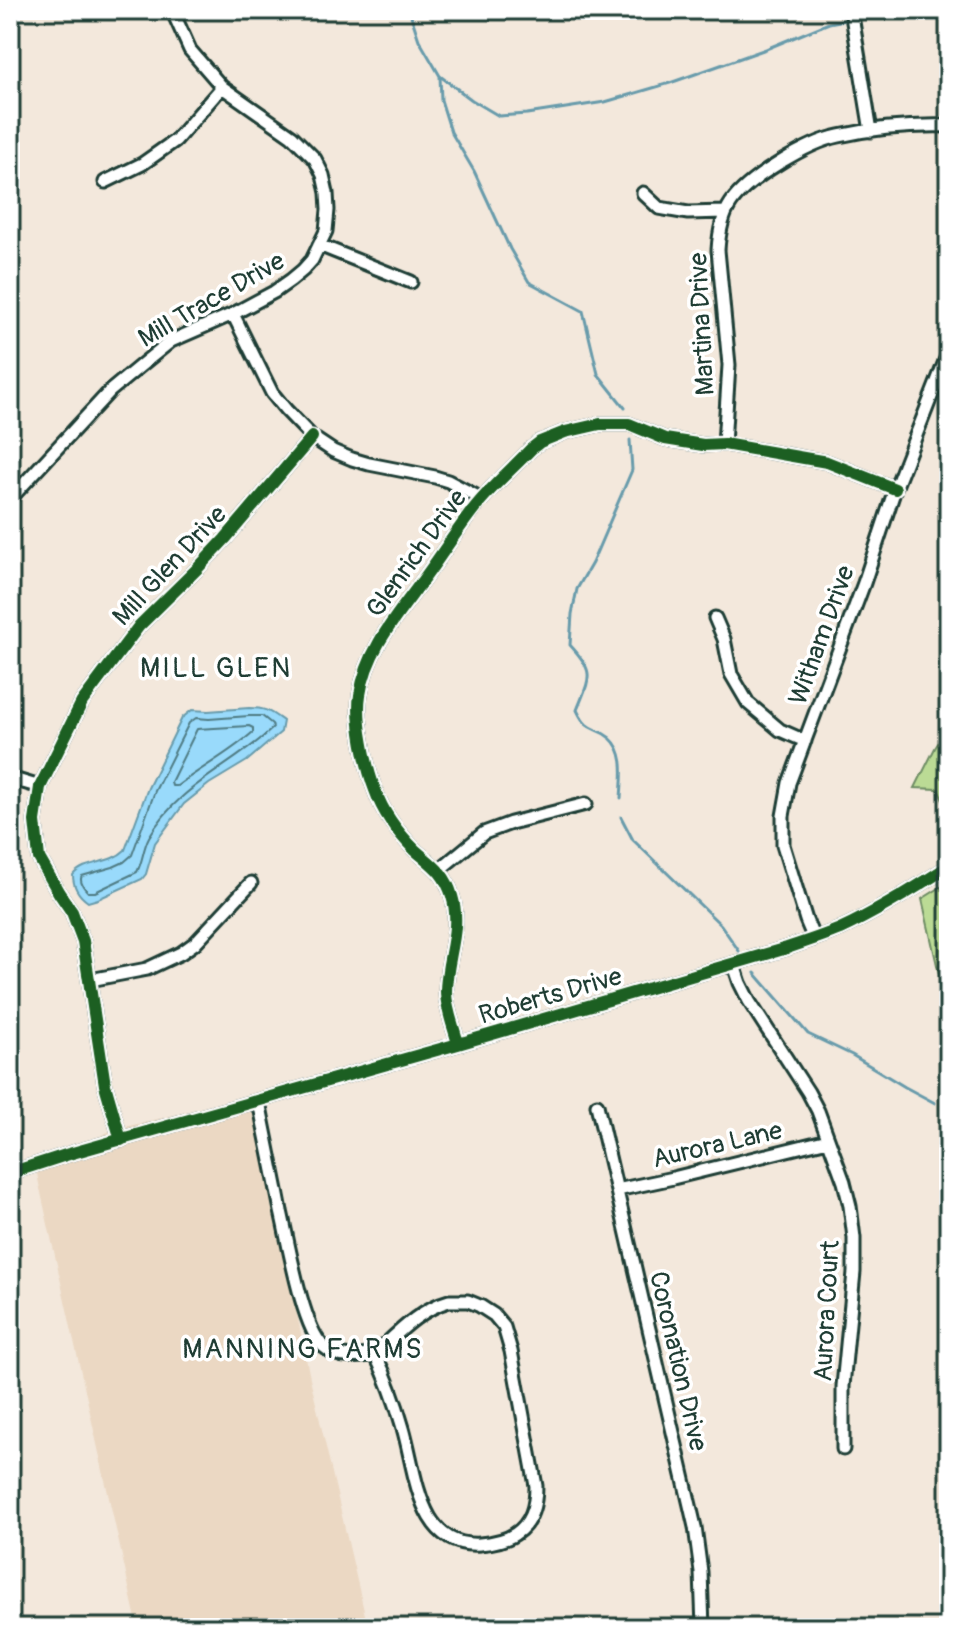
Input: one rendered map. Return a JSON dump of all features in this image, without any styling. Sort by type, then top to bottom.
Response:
[{"type":"street","name":"Mill Trace Drive","points":[[10,499],[110,391],[171,341],[274,292],[312,260],[326,231],[328,210],[323,175],[315,159],[292,136],[222,87],[190,50],[172,10]]},
{"type":"street","points":[[851,10],[871,131]]},
{"type":"street","points":[[105,182],[142,164],[176,140],[222,87]]},
{"type":"street","points":[[643,193],[659,208],[688,213],[725,212],[752,181],[836,136],[909,126],[949,126]]},
{"type":"street","name":"Martina Drive","points":[[724,444],[729,365],[718,237],[725,212]]},
{"type":"street","points":[[319,245],[411,282]]},
{"type":"street","points":[[233,314],[272,393],[312,437],[352,459],[435,477],[482,499]]},
{"type":"street","name":"Witham Drive","points":[[814,939],[783,845],[783,816],[789,783],[864,583],[895,489],[949,351]]},
{"type":"street","name":"Glenrich Drive","points":[[458,1044],[447,1008],[446,990],[456,916],[448,884],[439,870],[407,841],[386,814],[374,790],[361,728],[359,698],[366,667],[374,650],[482,499],[540,442],[600,424],[629,424],[665,439],[703,445],[724,444],[827,462],[895,489]]},
{"type":"street","name":"Mill Glen Drive","points":[[121,1140],[105,1085],[83,941],[72,912],[39,858],[35,821],[40,787],[82,702],[139,626],[225,539],[312,437]]},
{"type":"street","points":[[715,618],[724,639],[731,674],[748,703],[780,730],[805,741]]},
{"type":"street","points":[[10,778],[40,787]]},
{"type":"street","points":[[439,870],[484,833],[586,804]]},
{"type":"street","name":"Roberts Drive","points":[[10,1173],[734,965],[814,939],[867,916],[949,866]]},
{"type":"street","points":[[90,980],[147,969],[181,953],[195,943],[251,883]]},
{"type":"street","name":"Aurora Court","points":[[734,965],[749,1001],[818,1111],[850,1206],[854,1238],[852,1300],[843,1386],[843,1449]]},
{"type":"street","points":[[259,1101],[306,1317],[313,1334],[323,1346],[347,1357],[375,1354],[427,1310],[449,1301],[468,1301],[494,1315],[504,1327],[536,1486],[536,1503],[531,1517],[520,1531],[490,1543],[464,1544],[452,1541],[434,1526],[419,1492],[397,1407],[383,1367],[375,1354]]},
{"type":"street","name":"Coronation Drive","points":[[597,1105],[695,1527],[701,1572],[703,1628]]},
{"type":"street","name":"Aurora Lane","points":[[617,1190],[828,1140]]},
{"type":"shaded area","points":[[253,1096],[310,1378],[368,1628],[138,1628],[36,1168],[112,1130]]},
{"type":"green space","points":[[946,731],[949,733],[949,814],[938,789],[915,788]]},
{"type":"green space","points":[[949,882],[949,1018],[922,899]]},
{"type":"water","points":[[249,708],[267,711],[283,721],[281,732],[247,761],[209,784],[184,804],[155,843],[142,879],[98,899],[88,902],[84,899],[75,887],[73,875],[84,867],[112,858],[125,850],[148,788],[182,718],[192,710]]},
{"type":"waterway","points":[[409,10],[419,40],[440,76],[499,116],[605,102],[670,83],[829,23],[845,20]]},
{"type":"waterway","points":[[440,76],[441,100],[451,132],[474,171],[510,249],[529,282],[583,311],[598,374],[625,408]]},
{"type":"waterway","points":[[621,798],[619,751],[610,738],[588,726],[577,710],[588,676],[584,662],[570,645],[577,589],[592,563],[632,470],[630,440]]},
{"type":"waterway","points":[[621,817],[633,840],[721,925],[739,951]]},
{"type":"waterway","points":[[755,973],[808,1034],[852,1055],[935,1103]]},
{"type":"cycle path","points":[[458,1044],[446,992],[455,920],[452,896],[442,875],[403,837],[382,807],[365,756],[359,705],[368,664],[383,636],[476,506],[540,442],[600,424],[629,424],[665,439],[703,445],[724,444],[827,462],[895,489]]},
{"type":"cycle path","points":[[121,1140],[105,1085],[83,941],[72,912],[39,858],[35,821],[40,787],[82,702],[139,626],[225,539],[312,437]]},
{"type":"cycle path","points":[[10,1173],[787,948],[854,922],[949,866]]},
{"type":"district","name":"MILL GLEN","points":[[216,667]]},
{"type":"district","name":"MANNING FARMS","points":[[303,1348]]}]
